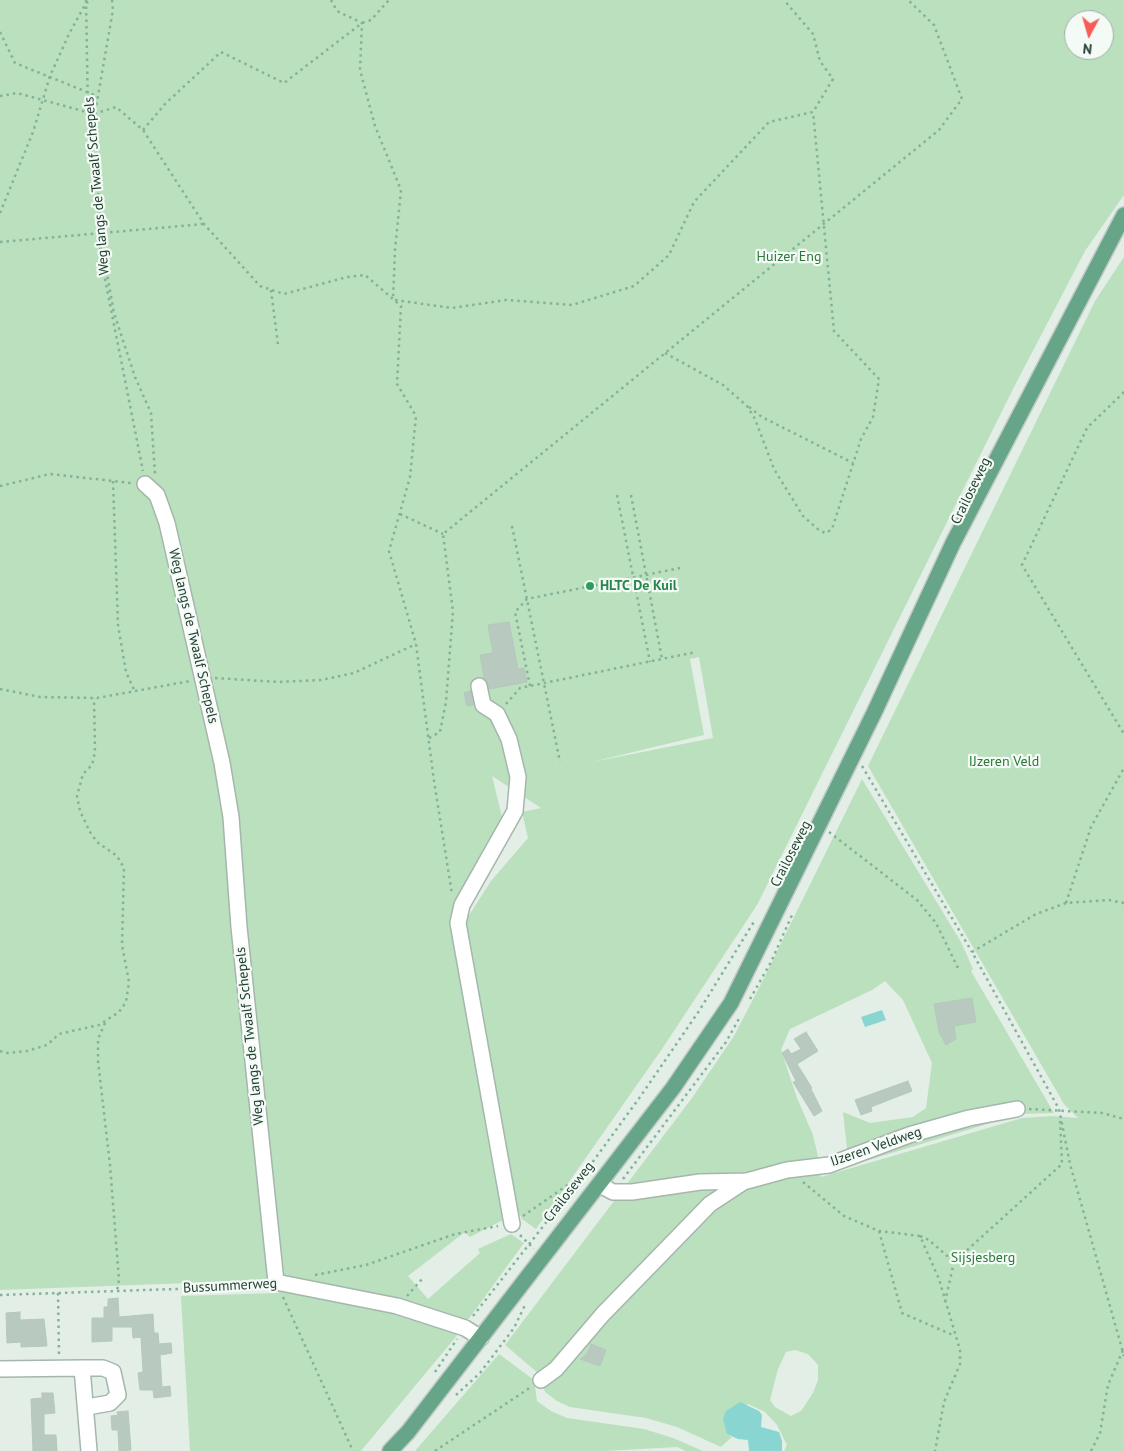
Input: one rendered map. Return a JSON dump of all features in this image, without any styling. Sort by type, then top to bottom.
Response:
[{"type":"main road","name":"Crailoseweg","points":[[390,1451],[408,1432],[600,1185],[673,1088],[731,1003],[819,826],[953,544],[1124,215]]},
{"type":"street","name":"Weg langs de Twaalf Schepels","points":[[148,487],[157,495],[168,523],[231,817],[239,927],[276,1282]]},
{"type":"street","points":[[479,686],[483,706],[497,714],[509,739],[518,778],[515,811],[462,905],[458,923],[512,1224]]},
{"type":"street","name":"IJzeren Veldweg","points":[[600,1185],[613,1192],[632,1192],[700,1182],[747,1180],[787,1170],[830,1165],[909,1134],[969,1118],[1017,1109]]},
{"type":"street","points":[[542,1380],[556,1369],[603,1314],[710,1204],[747,1180]]},
{"type":"street","name":"Bussummerweg","points":[[276,1282],[397,1306],[465,1328],[481,1338]]},
{"type":"street","points":[[82,1368],[89,1451]]},
{"type":"street","points":[[0,1369],[103,1368],[113,1372],[118,1395],[110,1403],[86,1407]]},
{"type":"path","points":[[0,212],[33,132],[50,76],[86,2],[92,0]]},
{"type":"path","points":[[0,486],[50,474],[148,487],[156,471],[151,413],[135,377],[114,313],[101,233],[92,130],[113,10],[112,0]]},
{"type":"path","points":[[331,0],[337,10],[362,23]]},
{"type":"path","points":[[143,130],[165,104],[221,52],[284,83],[362,23],[371,20],[389,0]]},
{"type":"path","points":[[747,406],[755,419],[774,469],[803,516],[820,532],[826,533],[832,529],[852,463],[861,439],[873,417],[879,379],[834,331],[813,112],[833,79],[820,61],[813,34],[784,0]]},
{"type":"path","points":[[443,534],[939,130],[962,99],[934,25],[908,0]]},
{"type":"path","name":"Weg langs de Twaalf Schepels","points":[[86,2],[88,113],[101,233],[102,264],[148,487]]},
{"type":"path","points":[[362,23],[360,70],[375,126],[401,190],[395,250],[394,299]]},
{"type":"path","points":[[0,32],[15,63],[97,96]]},
{"type":"path","points":[[0,96],[17,93],[94,114],[116,107],[143,130],[204,224],[260,286],[284,294],[347,277],[365,275],[401,306],[397,384],[416,416],[410,477],[389,551],[416,644],[434,781],[453,899]]},
{"type":"path","points":[[394,299],[452,308],[506,300],[572,305],[634,286],[669,255],[694,202],[769,122],[813,112]]},
{"type":"path","points":[[0,242],[204,224]]},
{"type":"path","points":[[271,290],[278,345]]},
{"type":"path","points":[[665,353],[723,385],[762,417],[852,463]]},
{"type":"path","points":[[1124,392],[1087,428],[1022,564],[1124,734]]},
{"type":"path","points":[[113,481],[118,625],[126,672],[135,692]]},
{"type":"path","points":[[617,495],[650,662]]},
{"type":"path","points":[[631,495],[662,659]]},
{"type":"path","points":[[400,514],[443,534]]},
{"type":"path","points":[[512,526],[560,762]]},
{"type":"path","points":[[429,738],[440,732],[446,702],[453,611],[443,534]]},
{"type":"path","points":[[530,686],[515,612],[527,599],[680,568]]},
{"type":"path","points":[[0,690],[40,697],[94,698],[135,692],[202,678],[278,682],[321,680],[354,672],[416,644]]},
{"type":"path","points":[[497,714],[520,688],[696,652]]},
{"type":"path","points":[[0,1052],[7,1054],[27,1052],[47,1045],[60,1034],[105,1021],[119,1012],[126,1002],[129,982],[122,945],[124,868],[117,856],[97,842],[90,832],[80,811],[77,796],[83,774],[92,765],[95,752],[94,698]]},
{"type":"path","points":[[850,761],[863,767],[972,952],[1059,1109],[1070,1164],[1124,1349],[1124,1356]]},
{"type":"path","points":[[1066,903],[1091,827],[1124,768]]},
{"type":"path","points":[[819,826],[831,832],[860,854],[916,900],[936,923],[958,968]]},
{"type":"path","points":[[972,952],[1036,914],[1066,903],[1109,900],[1124,903]]},
{"type":"path","name":"Crailoseweg","points":[[432,1379],[465,1328],[528,1244],[584,1174],[699,1011],[756,919]]},
{"type":"path","points":[[105,1021],[98,1039],[98,1061],[110,1164],[119,1280],[117,1291]]},
{"type":"path","points":[[1017,1109],[1059,1109],[1102,1113],[1124,1119]]},
{"type":"path","points":[[944,1303],[954,1262],[1062,1164],[1059,1109]]},
{"type":"path","points":[[787,1170],[844,1216],[879,1231],[920,1236],[929,1240],[954,1262]]},
{"type":"path","points":[[312,1275],[366,1265],[455,1234],[512,1224],[584,1174]]},
{"type":"path","points":[[879,1231],[902,1313],[955,1336]]},
{"type":"path","points":[[920,1236],[939,1279],[944,1303],[960,1350],[960,1364],[944,1402],[935,1451]]},
{"type":"path","points":[[397,1306],[423,1278]]},
{"type":"path","points":[[276,1282],[353,1451]]},
{"type":"path","name":"Bussummerweg","points":[[0,1295],[263,1286],[276,1282]]},
{"type":"path","points":[[58,1293],[60,1368]]},
{"type":"path","points":[[453,1398],[480,1373],[514,1328],[529,1300]]},
{"type":"path","points":[[1091,1451],[1100,1433],[1108,1385],[1124,1349]]},
{"type":"path","points":[[435,1451],[542,1380]]},
{"type":"green space","name":"Huizer Eng","points":[[0,0],[1124,0],[1124,195],[1085,251],[1013,389],[757,905],[662,1049],[536,1229],[522,1219],[518,1211],[466,920],[491,881],[528,838],[522,812],[541,808],[492,776],[502,817],[454,905],[487,1136],[503,1220],[470,1237],[465,1232],[408,1276],[428,1299],[480,1253],[478,1249],[511,1234],[524,1243],[454,1339],[361,1451],[190,1451],[181,1296],[279,1293],[270,1280],[0,1290]],"holes":[[[699,657],[713,738],[592,762],[704,735],[690,659]]]},
{"type":"green space","points":[[1124,257],[1124,1451],[784,1451],[787,1445],[777,1425],[765,1412],[748,1404],[727,1434],[732,1437],[721,1447],[677,1427],[646,1418],[570,1407],[557,1401],[545,1392],[538,1373],[505,1345],[692,1098],[734,1036],[862,779],[961,942],[973,969],[971,971],[1054,1113],[1020,1114],[849,1166],[843,1112],[870,1123],[913,1117],[926,1108],[932,1063],[903,1000],[885,981],[872,990],[790,1029],[781,1050],[797,1098],[813,1135],[820,1165],[817,1166],[821,1177],[1022,1118],[1052,1116],[1078,1118],[1064,1104],[868,766],[1095,301]],"holes":[[[795,1350],[808,1354],[818,1365],[818,1380],[813,1393],[801,1411],[791,1416],[775,1407],[770,1400],[778,1369],[786,1352]]]},
{"type":"green space","points":[[499,1354],[534,1380],[537,1401],[551,1411],[567,1418],[644,1429],[673,1438],[703,1451],[686,1451],[677,1447],[604,1451],[415,1451]]},
{"type":"water","points":[[882,1010],[886,1020],[865,1027],[861,1017]]},
{"type":"water","points":[[740,1402],[759,1411],[762,1415],[761,1427],[779,1432],[782,1441],[782,1451],[749,1451],[748,1440],[738,1439],[727,1434],[723,1419],[726,1411]]},
{"type":"building","points":[[509,622],[518,669],[524,668],[527,682],[489,689],[484,678],[480,655],[493,653],[488,625]]},
{"type":"building","points":[[471,691],[473,705],[467,706],[464,693]]},
{"type":"building","points":[[972,998],[976,1022],[954,1026],[956,1039],[946,1045],[939,1032],[934,1004]]},
{"type":"building","points":[[806,1032],[818,1051],[797,1064],[812,1088],[822,1111],[814,1116],[793,1082],[796,1081],[782,1053],[788,1049],[791,1054],[801,1049],[794,1039]]},
{"type":"building","points":[[908,1081],[912,1091],[871,1107],[872,1111],[861,1115],[855,1100]]},
{"type":"building","points":[[118,1298],[119,1317],[153,1314],[154,1333],[158,1333],[159,1344],[171,1343],[172,1353],[160,1355],[162,1387],[170,1386],[171,1396],[154,1398],[153,1390],[140,1390],[138,1373],[143,1372],[141,1337],[133,1338],[132,1327],[112,1327],[112,1341],[92,1342],[92,1318],[104,1318],[104,1307],[108,1307],[108,1299]]},
{"type":"building","points":[[20,1312],[20,1320],[44,1319],[47,1346],[21,1347],[21,1342],[7,1343],[6,1313]]},
{"type":"building","points":[[591,1344],[606,1350],[600,1366],[580,1359],[587,1354]]},
{"type":"building","points":[[42,1393],[53,1393],[55,1413],[44,1414],[44,1435],[56,1435],[57,1451],[33,1451],[31,1399],[42,1398]]},
{"type":"building","points":[[128,1411],[131,1450],[119,1451],[118,1430],[112,1430],[111,1416],[118,1415],[117,1412]]},
{"type":"place","name":"HLTC De Kuil","points":[[590,586]]},
{"type":"park label","name":"IJzeren Veld","points":[[1004,762]]},
{"type":"park label","name":"Sijsjesberg","points":[[983,1258]]}]
